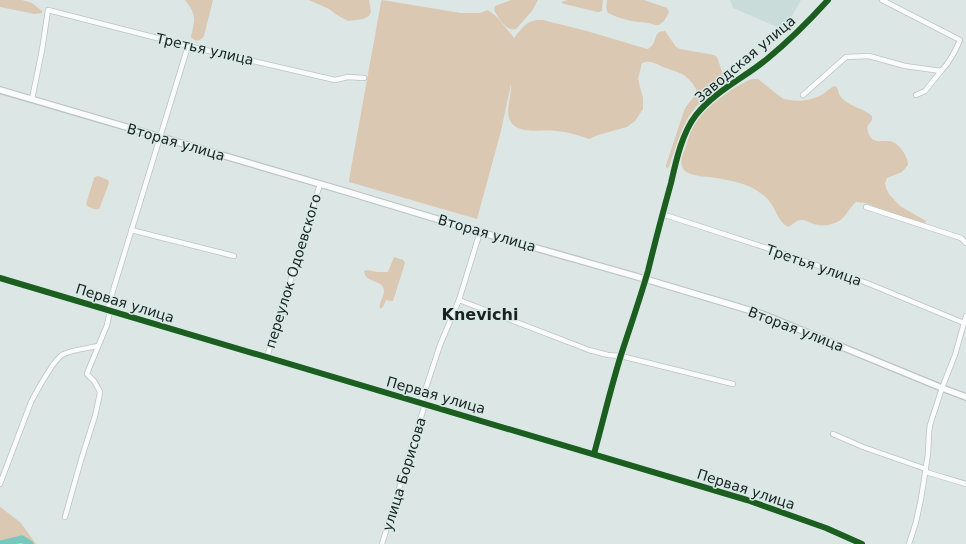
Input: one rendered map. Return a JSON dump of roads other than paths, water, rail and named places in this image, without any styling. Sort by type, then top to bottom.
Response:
[{"type":"main road","name":"Вторая улица","points":[[0,92],[32,100],[762,314],[966,397]]},
{"type":"street","name":"Заводская улица","points":[[594,454],[620,356],[645,279],[676,164],[684,138],[691,122],[703,107],[734,82],[766,60],[805,24],[828,0]]},
{"type":"street","points":[[882,0],[960,40],[950,60],[925,91],[916,95]]},
{"type":"street","name":"Третья улица","points":[[32,100],[48,10],[188,46],[335,80],[348,76],[364,78]]},
{"type":"street","points":[[65,517],[81,460],[96,416],[100,392],[94,381],[87,374],[107,325],[109,310],[131,230],[188,46]]},
{"type":"street","points":[[803,95],[846,57],[869,56],[905,66],[941,71]]},
{"type":"street","name":"переулок Одоевского","points":[[267,357],[320,184]]},
{"type":"street","points":[[866,207],[961,238],[966,243]]},
{"type":"street","name":"Третья улица","points":[[662,214],[776,251],[867,283],[964,326]]},
{"type":"street","points":[[131,230],[234,256]]},
{"type":"street","name":"улица Борисова","points":[[382,544],[440,345],[459,300],[480,232]]},
{"type":"street","name":"Первая улица","points":[[0,278],[747,500],[826,528],[862,544]]},
{"type":"street","points":[[459,300],[589,350],[608,355],[620,356],[733,384]]},
{"type":"street","points":[[909,544],[921,499],[928,454],[930,425],[955,355],[966,316]]},
{"type":"street","points":[[0,484],[31,402],[56,360],[68,353],[98,346]]},
{"type":"street","points":[[833,434],[863,447],[966,484]]},
{"type":"waterway","points":[[0,544],[22,539],[30,544]]},
{"type":"district","name":"Knevichi","points":[[480,314]]}]
